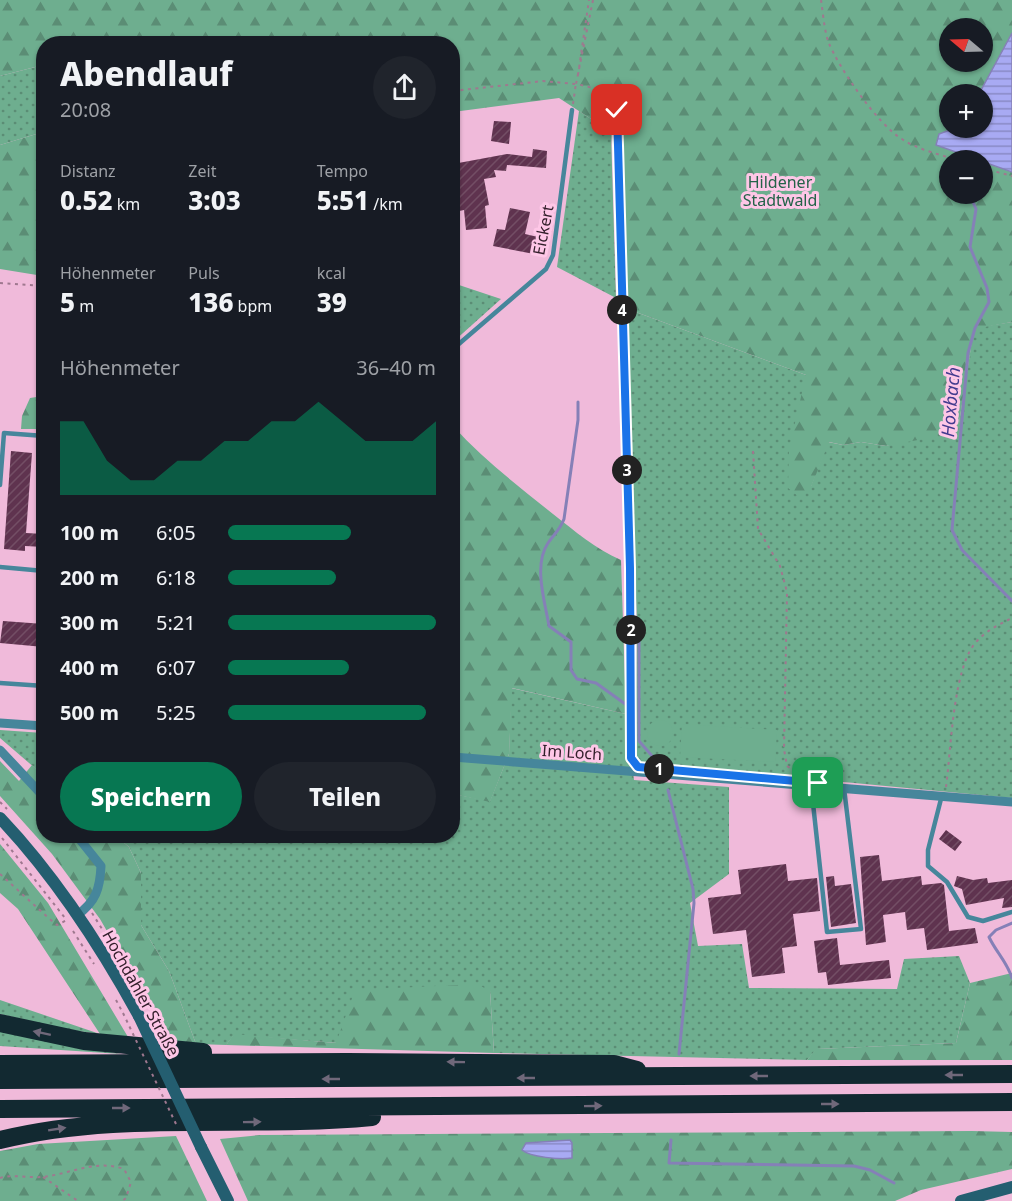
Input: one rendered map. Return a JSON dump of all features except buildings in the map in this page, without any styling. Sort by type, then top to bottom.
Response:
[{"type":"highway","points":[[0,1023],[84,1041],[347,1062]]},
{"type":"highway","points":[[0,1064],[347,1062],[614,1064],[668,1077]]},
{"type":"highway","points":[[0,1080],[1012,1074]]},
{"type":"highway","points":[[0,1109],[1012,1102]]},
{"type":"highway","points":[[0,1140],[65,1127],[107,1124],[332,1121],[472,1107]]},
{"type":"main road","name":"Hochdahler Straße","points":[[0,818],[41,863],[111,966],[139,1016],[228,1201]]},
{"type":"main road","points":[[961,1201],[1012,1187]]},
{"type":"street","points":[[0,723],[36,725]]},
{"type":"street","points":[[0,750],[36,788]]},
{"type":"street","name":"Im Loch","points":[[460,758],[844,788],[942,792],[1012,802]]},
{"type":"street","points":[[77,915],[88,908],[100,888],[101,866],[83,843]]},
{"type":"lane","name":"Eickert","points":[[460,343],[546,269],[553,255],[572,110]]},
{"type":"lane","points":[[0,485],[4,433],[36,435]]},
{"type":"lane","points":[[0,567],[36,570]]},
{"type":"lane","points":[[0,683],[36,685]]},
{"type":"lane","points":[[811,785],[827,932],[861,929],[844,788]]},
{"type":"lane","points":[[942,792],[928,850],[928,866],[947,882],[968,917],[984,921],[1012,912]]},
{"type":"path","points":[[572,110],[591,0]]},
{"type":"path","points":[[821,0],[828,41],[878,120],[902,140],[939,153]]},
{"type":"path","points":[[460,90],[543,81],[576,84],[600,89],[610,97],[617,110],[630,568],[630,748],[634,763]]},
{"type":"path","points":[[993,171],[1012,176]]},
{"type":"path","points":[[0,283],[36,285]]},
{"type":"path","points":[[753,451],[759,530],[780,566],[787,592],[785,759],[791,770],[809,781],[811,785]]},
{"type":"path","points":[[942,792],[957,690],[965,660],[976,641],[1012,618]]},
{"type":"path","points":[[0,836],[62,915]]},
{"type":"path","points":[[0,874],[57,925],[77,915]]},
{"type":"path","points":[[82,945],[98,969]]},
{"type":"path","points":[[113,995],[177,1126]]},
{"type":"path","points":[[0,1178],[43,1177],[81,1167],[109,1164],[124,1169],[130,1182],[126,1198],[122,1201]]},
{"type":"path","points":[[43,1177],[78,1201]]},
{"type":"green space","name":"Hildener Stadtwald","points":[[0,0],[1012,0],[1012,33],[993,68],[993,18],[939,18],[939,72],[991,72],[984,84],[939,84],[939,134],[936,144],[952,150],[939,150],[939,204],[993,204],[993,165],[1012,172],[1012,322],[974,329],[959,423],[923,439],[886,446],[861,442],[843,445],[829,442],[811,487],[798,496],[788,488],[789,449],[806,375],[625,308],[611,132],[559,98],[460,111],[460,36],[36,36],[36,67],[0,76]]},
{"type":"green space","points":[[36,67],[36,134],[0,145],[0,76]]},
{"type":"green space","points":[[579,111],[611,132],[616,298],[557,267]]},
{"type":"green space","points":[[36,134],[36,275],[0,269],[0,145]]},
{"type":"green space","points":[[460,285],[501,299],[460,336]]},
{"type":"green space","points":[[625,308],[806,375],[811,486],[828,442],[843,445],[861,442],[886,446],[959,423],[974,328],[1012,322],[1012,798],[635,762],[637,624]]},
{"type":"green space","points":[[36,397],[36,429],[21,429],[22,416],[30,398]]},
{"type":"green space","points":[[460,434],[514,483],[577,533],[621,560],[626,714],[512,688],[509,754],[490,802],[460,796]]},
{"type":"green space","points":[[511,688],[626,714],[634,780],[729,787],[729,874],[690,903],[698,946],[742,944],[749,988],[897,989],[904,959],[959,956],[970,983],[956,1043],[817,1049],[807,1060],[494,1053],[490,991],[337,1043],[234,1035],[226,1045],[196,1044],[169,971],[141,925],[141,873],[129,847],[124,843],[460,843],[460,795],[490,801],[509,754]]},
{"type":"green space","points":[[660,720],[669,724],[673,733],[669,742],[660,746],[651,742],[647,733],[651,724]]},
{"type":"green space","points":[[682,724],[777,730],[775,762],[680,757]]},
{"type":"green space","points":[[0,730],[36,733],[36,769],[0,738]]},
{"type":"green space","points":[[0,761],[19,781],[32,765],[36,769],[36,836],[0,796]]},
{"type":"green space","points":[[42,843],[124,843],[129,847],[141,873],[141,925],[169,971],[196,1044],[171,1041],[157,1012],[154,1013],[100,919]]},
{"type":"green space","points":[[0,844],[48,903],[128,1037],[100,1034],[18,909],[0,893]]},
{"type":"green space","points":[[1012,973],[1012,1060],[807,1060],[816,1049],[956,1043],[970,983]]},
{"type":"green space","points":[[477,984],[490,991],[494,1053],[226,1045],[234,1034],[336,1043],[355,990]]},
{"type":"green space","points":[[0,1000],[100,1034],[70,1030],[0,1014]]},
{"type":"green space","points":[[0,1030],[121,1054],[0,1046]]},
{"type":"green space","points":[[1012,1132],[1012,1169],[921,1190],[895,1201],[248,1201],[220,1139],[260,1135]]},
{"type":"green space","points":[[176,1136],[207,1201],[0,1201],[0,1151],[38,1144]]},
{"type":"water","points":[[1012,33],[1012,172],[993,165],[993,150],[950,150],[936,145],[939,134],[939,138],[993,138],[993,84],[984,84],[993,72]]},
{"type":"water","points":[[570,1140],[572,1158],[546,1157],[522,1150],[526,1143]]},
{"type":"waterway","name":"Hoxbach","points":[[974,204],[976,209],[970,247],[987,288],[989,302],[975,328],[968,353],[952,530],[962,550],[1012,601]]},
{"type":"waterway","points":[[578,402],[578,420],[564,519],[548,543],[541,562],[543,595],[549,626],[571,642],[571,670],[577,679],[596,683],[628,706]]},
{"type":"waterway","points":[[639,628],[639,741],[660,765]]},
{"type":"waterway","points":[[668,790],[693,889],[694,903],[679,1054]]},
{"type":"waterway","name":"Hoxbach","points":[[1012,923],[996,930],[989,937],[1012,978]]},
{"type":"waterway","points":[[671,1140],[669,1163],[854,1166],[870,1170],[894,1183]]},
{"type":"route","points":[[617,110],[630,568],[631,758],[638,767],[818,783]]}]
